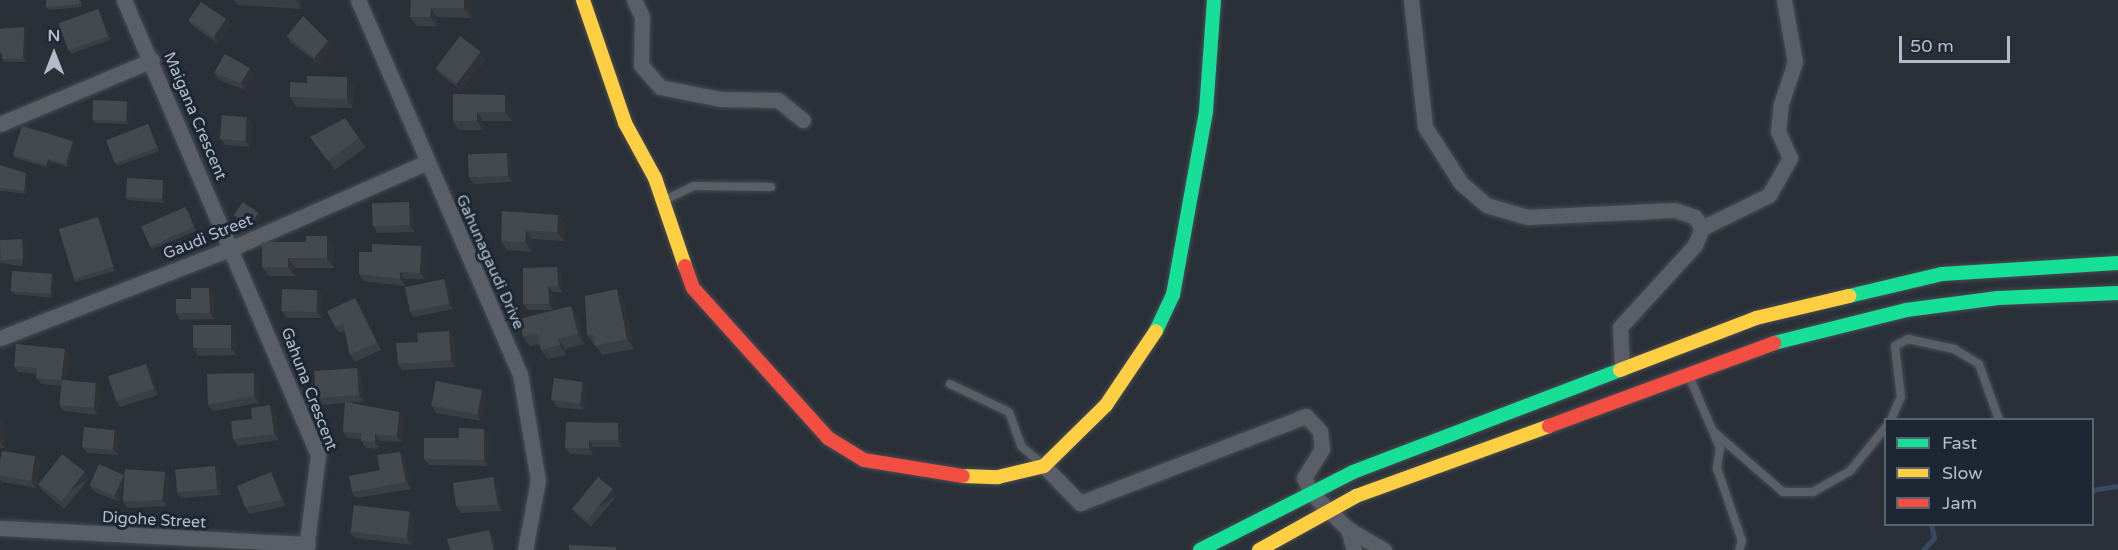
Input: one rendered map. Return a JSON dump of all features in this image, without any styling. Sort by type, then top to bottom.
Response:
[{"type":"main road","points":[[584,0],[693,288],[828,438],[864,460],[934,474],[998,477],[1044,466],[1106,405],[1151,340],[1173,295],[1206,111],[1214,0]]},
{"type":"main road","points":[[1200,550],[1311,493],[1444,435],[1756,318],[1892,283],[1976,270],[2118,263]]},
{"type":"main road","points":[[1258,550],[1332,509],[1794,336],[1906,310],[2041,293],[2118,293]]},
{"type":"street","name":"Maigana Crescent","points":[[124,0],[232,248]]},
{"type":"street","name":"Gahunagaudi Drive","points":[[358,0],[520,374],[538,480],[525,550]]},
{"type":"street","points":[[634,0],[642,17],[641,64],[660,87],[720,99],[778,100],[803,120]]},
{"type":"street","points":[[1411,0],[1425,127],[1461,183],[1486,205],[1527,217],[1675,210],[1695,217],[1702,228]]},
{"type":"street","points":[[1622,369],[1618,343],[1627,313],[1695,244],[1702,228],[1769,195],[1790,158],[1778,131],[1780,104],[1796,62],[1784,0]]},
{"type":"street","points":[[0,124],[152,60]]},
{"type":"street","name":"Gaudi Street","points":[[0,338],[232,248],[427,162]]},
{"type":"street","name":"Gahuna Crescent","points":[[232,248],[318,455],[307,547]]},
{"type":"street","points":[[1044,466],[1080,503],[1306,416],[1320,432],[1322,449],[1304,478],[1311,493],[1332,509],[1348,529],[1384,550]]},
{"type":"street","name":"Digohe Street","points":[[0,528],[307,547]]},
{"type":"street","points":[[1348,529],[1353,550]]},
{"type":"lane","points":[[659,202],[694,186],[771,188]]},
{"type":"lane","points":[[1892,418],[1901,397],[1895,346],[1908,339],[1954,348],[1979,364],[1998,418]]},
{"type":"lane","points":[[1689,375],[1720,448],[1716,468],[1742,541],[1739,550]]},
{"type":"lane","points":[[950,384],[1009,412],[1022,447],[1044,466]]},
{"type":"lane","points":[[1714,432],[1783,492],[1813,492],[1850,471],[1884,429]]},
{"type":"building","points":[[46,0],[79,0],[79,4],[46,7]]},
{"type":"building","points":[[411,0],[464,0],[464,8],[431,8],[430,17],[410,17]]},
{"type":"building","points":[[201,2],[226,19],[214,37],[189,20]]},
{"type":"building","points":[[98,9],[108,36],[68,51],[59,23]]},
{"type":"building","points":[[303,16],[328,41],[314,58],[287,36]]},
{"type":"building","points":[[24,27],[23,59],[2,59],[0,29]]},
{"type":"building","points":[[460,36],[481,52],[457,84],[436,68]]},
{"type":"building","points":[[225,54],[250,68],[241,83],[214,73]]},
{"type":"building","points":[[307,76],[347,77],[347,99],[290,97],[290,82],[307,83]]},
{"type":"building","points":[[453,94],[505,95],[505,112],[477,112],[477,121],[453,121]]},
{"type":"building","points":[[93,100],[127,101],[126,121],[92,120]]},
{"type":"building","points":[[222,115],[247,117],[245,141],[220,139]]},
{"type":"building","points":[[345,118],[359,138],[328,161],[310,137]]},
{"type":"building","points":[[148,124],[157,147],[115,163],[106,140]]},
{"type":"building","points":[[22,126],[73,141],[66,164],[48,159],[46,165],[13,155]]},
{"type":"building","points":[[507,153],[508,176],[469,177],[468,154]]},
{"type":"building","points":[[0,165],[26,173],[24,191],[0,188]]},
{"type":"building","points":[[127,178],[163,180],[162,199],[126,197]]},
{"type":"building","points":[[243,202],[259,213],[249,226],[234,215]]},
{"type":"building","points":[[409,202],[410,225],[373,226],[372,203]]},
{"type":"building","points":[[185,207],[194,227],[150,247],[141,227]]},
{"type":"building","points":[[502,211],[558,215],[557,232],[526,230],[525,242],[501,241]]},
{"type":"building","points":[[98,217],[113,267],[74,279],[59,229]]},
{"type":"building","points":[[306,236],[327,236],[327,258],[288,258],[288,267],[262,267],[262,242],[306,242]]},
{"type":"building","points":[[22,239],[23,259],[1,260],[0,240]]},
{"type":"building","points":[[372,244],[421,246],[420,273],[400,272],[400,279],[359,274],[359,252],[372,252]]},
{"type":"building","points":[[557,267],[558,286],[548,286],[549,304],[523,304],[523,268]]},
{"type":"building","points":[[12,271],[52,274],[51,294],[11,291]]},
{"type":"building","points":[[444,279],[449,303],[410,312],[405,287]]},
{"type":"building","points":[[191,288],[209,288],[210,313],[176,313],[176,299],[191,299]]},
{"type":"building","points":[[282,289],[317,290],[316,312],[281,311]]},
{"type":"building","points":[[617,289],[627,339],[595,346],[593,334],[587,335],[585,296]]},
{"type":"building","points":[[355,298],[377,343],[350,355],[343,324],[335,327],[327,311]]},
{"type":"building","points":[[571,306],[578,334],[558,339],[560,345],[541,350],[537,333],[523,337],[519,319]]},
{"type":"building","points":[[193,325],[231,325],[231,348],[193,348]]},
{"type":"building","points":[[449,331],[451,360],[398,364],[396,343],[418,342],[417,333]]},
{"type":"building","points":[[16,344],[65,349],[61,380],[36,378],[37,368],[14,366]]},
{"type":"building","points":[[146,364],[154,389],[116,401],[108,376]]},
{"type":"building","points":[[357,368],[359,395],[316,398],[314,371]]},
{"type":"building","points":[[254,373],[254,396],[208,405],[207,374]]},
{"type":"building","points":[[554,378],[583,382],[580,404],[551,400]]},
{"type":"building","points":[[62,380],[96,383],[94,408],[60,405]]},
{"type":"building","points":[[436,381],[482,390],[477,415],[431,406]]},
{"type":"building","points":[[345,402],[399,412],[397,436],[375,434],[375,442],[361,441],[362,433],[343,432]]},
{"type":"building","points":[[270,405],[274,434],[233,439],[231,421],[252,419],[251,408]]},
{"type":"building","points":[[566,422],[618,423],[618,440],[589,440],[589,448],[565,448]]},
{"type":"building","points":[[84,427],[115,430],[113,450],[82,447]]},
{"type":"building","points":[[459,428],[484,429],[484,460],[424,459],[424,438],[459,438]]},
{"type":"building","points":[[2,451],[35,456],[31,481],[0,476]]},
{"type":"building","points":[[400,452],[406,482],[352,492],[349,476],[380,470],[377,455]]},
{"type":"building","points":[[62,454],[85,472],[61,502],[39,484]]},
{"type":"building","points":[[99,464],[124,475],[114,496],[90,485]]},
{"type":"building","points":[[215,466],[217,489],[177,492],[175,469]]},
{"type":"building","points":[[125,469],[165,472],[162,500],[123,501]]},
{"type":"building","points":[[271,472],[282,500],[245,507],[237,486]]},
{"type":"building","points":[[493,477],[498,505],[456,506],[453,483]]},
{"type":"building","points":[[598,477],[613,489],[587,521],[572,509]]},
{"type":"building","points":[[354,505],[410,512],[406,539],[351,532]]},
{"type":"building","points":[[489,530],[494,550],[450,550],[447,539]]},
{"type":"building","points":[[569,545],[616,547],[616,550],[569,550]]},
{"type":"waterway","points":[[2094,490],[2118,486]]},
{"type":"waterway","points":[[1923,550],[1934,538],[1931,526]]},
{"type":"traffic: fast","points":[[1156,331],[1173,295],[1206,111],[1214,0]]},
{"type":"traffic: fast","points":[[1849,296],[1942,274],[2118,263]]},
{"type":"traffic: fast","points":[[1774,343],[1906,310],[1998,298],[2118,293]]},
{"type":"traffic: fast","points":[[1200,550],[1353,472],[1620,370]]},
{"type":"traffic: slow","points":[[583,0],[625,123],[655,178],[685,266]]},
{"type":"traffic: slow","points":[[1620,370],[1756,318],[1849,296]]},
{"type":"traffic: slow","points":[[963,476],[998,477],[1044,466],[1106,405],[1156,331]]},
{"type":"traffic: slow","points":[[1259,550],[1356,496],[1549,426]]},
{"type":"traffic: jam","points":[[685,266],[693,288],[828,438],[864,460],[963,476]]},
{"type":"traffic: jam","points":[[1549,426],[1774,343]]}]
